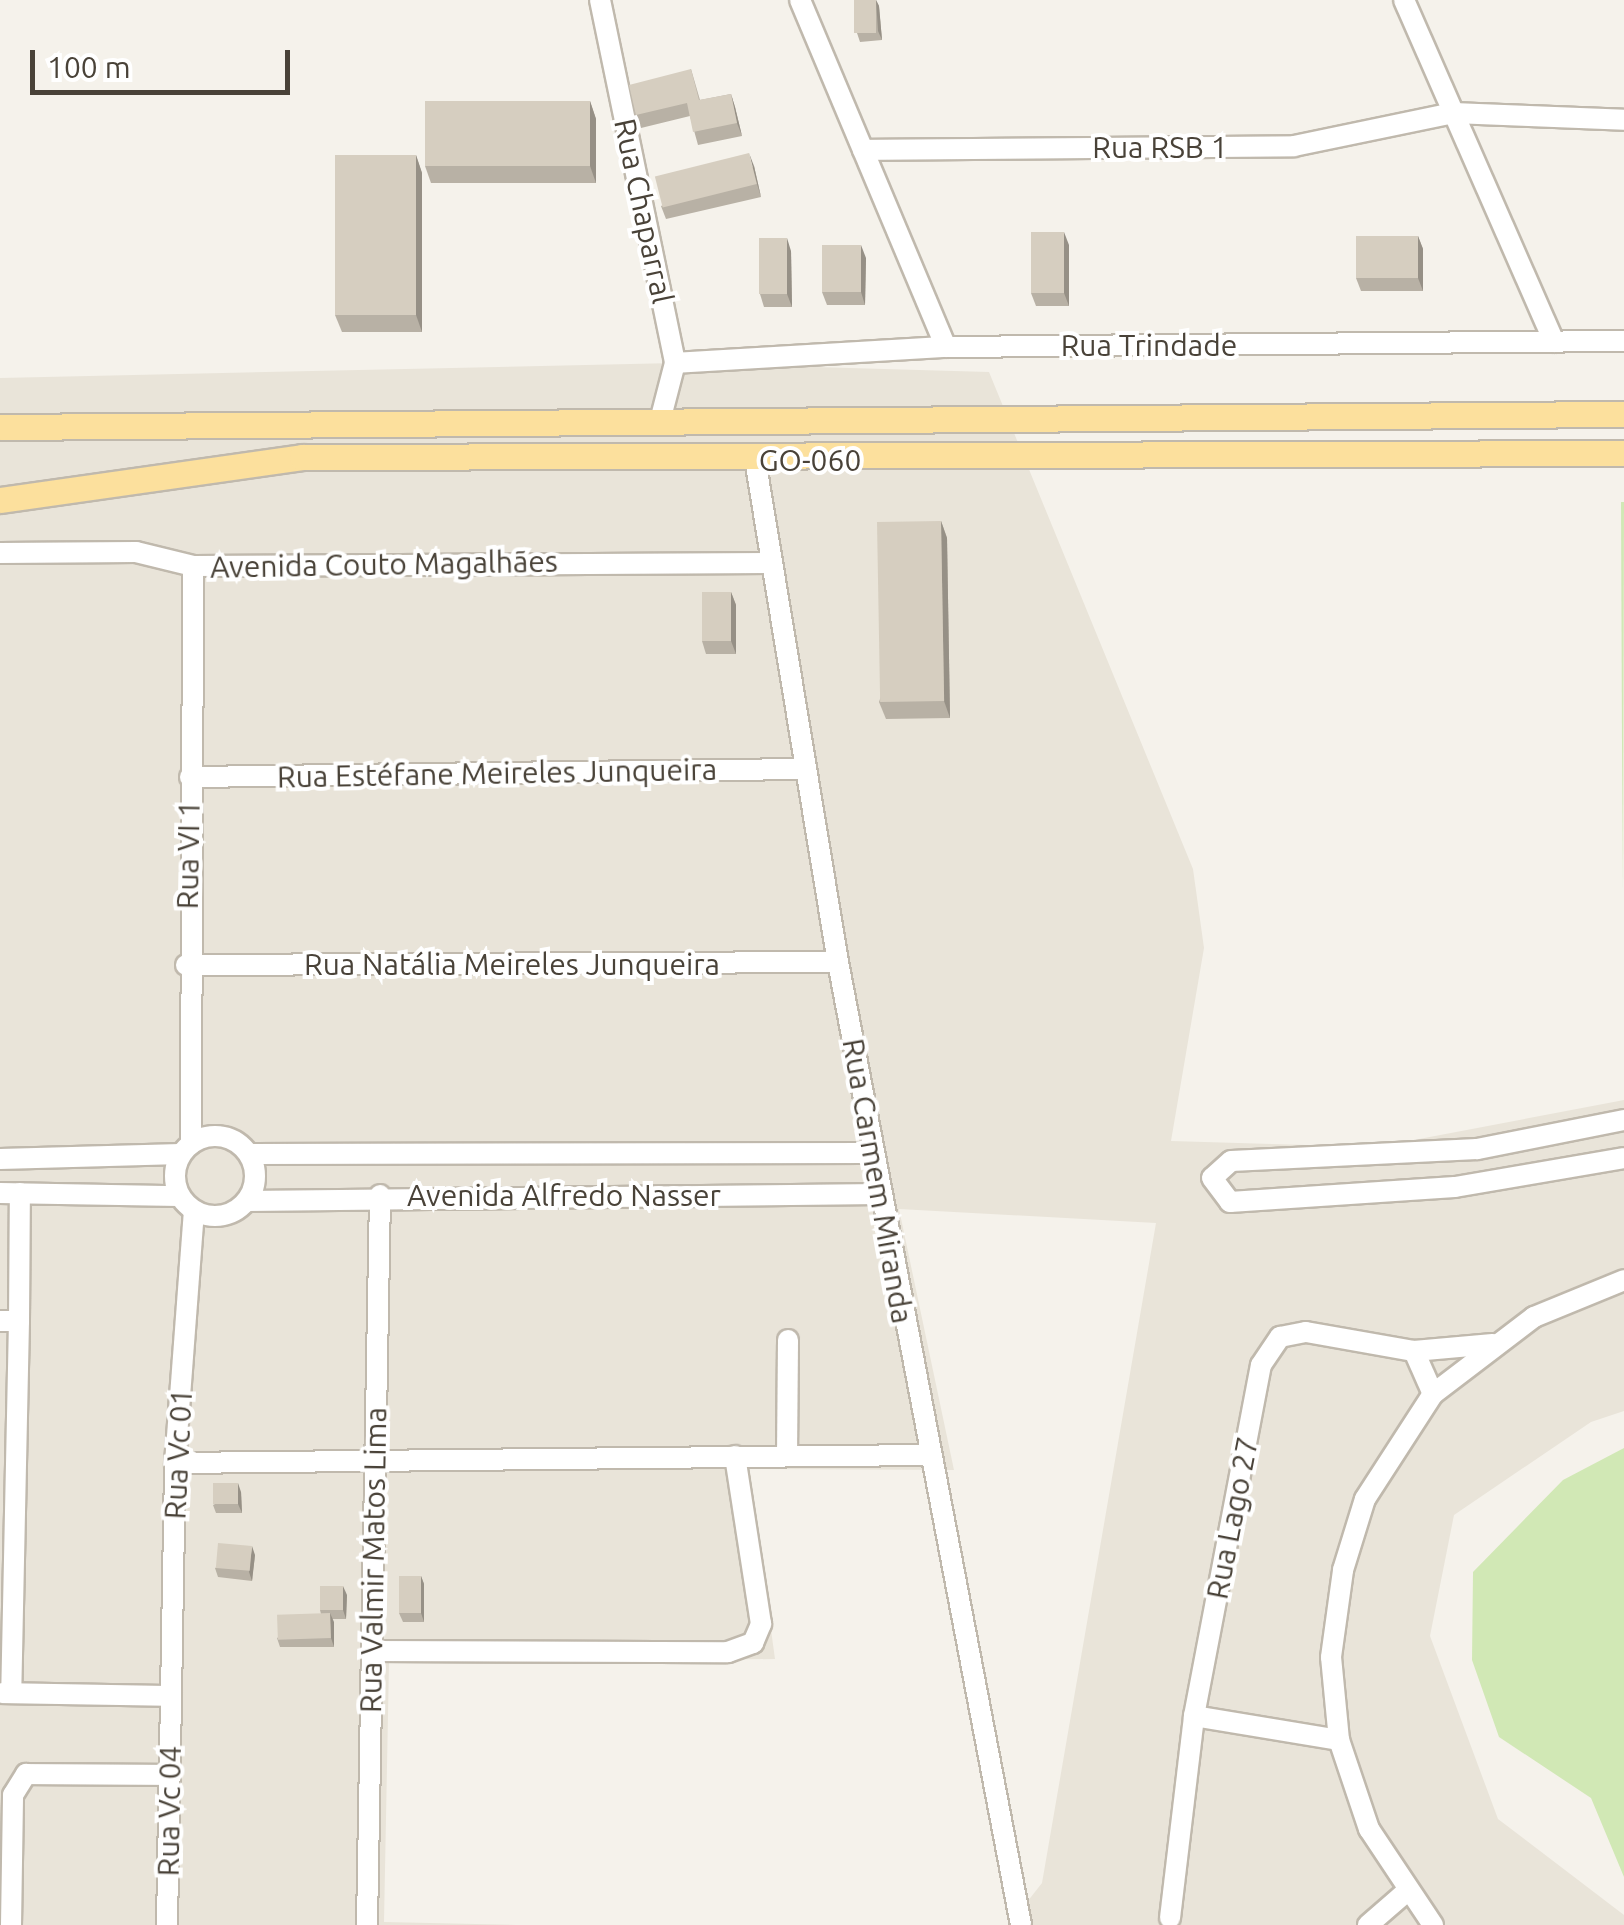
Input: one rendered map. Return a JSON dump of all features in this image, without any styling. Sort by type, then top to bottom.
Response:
[{"type":"main road","name":"GO-060","points":[[0,427],[1624,414]]},
{"type":"main road","name":"GO-060","points":[[0,500],[302,457],[755,460],[1624,453]]},
{"type":"street","name":"Rua Chaparral","points":[[600,0],[675,363],[660,422]]},
{"type":"street","points":[[800,0],[946,347]]},
{"type":"street","points":[[1404,0],[1554,342]]},
{"type":"street","name":"Rua RSB 1","points":[[864,150],[1294,146],[1453,112],[1624,120]]},
{"type":"street","name":"Rua Trindade","points":[[675,363],[946,347],[1624,341]]},
{"type":"street","name":"Rua Carmem Miranda","points":[[755,460],[838,962],[1011,1901],[1021,1925]]},
{"type":"street","name":"Avenida Couto Magalhães","points":[[0,553],[136,552],[193,566],[770,563]]},
{"type":"street","name":"Rua VI 1","points":[[186,1149],[193,566]]},
{"type":"street","name":"Rua Estéfane Meireles Junqueira","points":[[190,777],[804,769]]},
{"type":"street","name":"Rua Natália Meireles Junqueira","points":[[186,965],[838,962]]},
{"type":"street","points":[[1624,1120],[1477,1149],[1231,1160],[1212,1178],[1230,1202],[1455,1187],[1624,1158]]},
{"type":"street","points":[[0,1158],[57,1159],[186,1149],[219,1136],[248,1154],[256,1170],[247,1201],[224,1216],[187,1204],[10,1193],[6,1693],[171,1696]]},
{"type":"street","points":[[186,1149],[187,1204]]},
{"type":"street","name":"Avenida Alfredo Nasser","points":[[248,1154],[874,1153]]},
{"type":"street","points":[[56,1193],[57,1159]]},
{"type":"street","name":"Avenida Alfredo Nasser","points":[[247,1201],[380,1195],[881,1194]]},
{"type":"street","name":"Rua Valmir Matos Lima","points":[[367,1925],[380,1195]]},
{"type":"street","name":"Rua Vc 01","points":[[171,1696],[175,1463],[187,1204]]},
{"type":"street","points":[[1433,1925],[1405,1893],[1369,1829],[1339,1740],[1332,1657],[1344,1570],[1364,1499],[1433,1394],[1493,1344],[1624,1280]]},
{"type":"street","name":"Rua Lago 27","points":[[1170,1918],[1194,1716],[1261,1366],[1280,1338],[1306,1332],[1414,1351],[1493,1344]]},
{"type":"street","points":[[787,1456],[788,1340]]},
{"type":"street","points":[[1414,1351],[1433,1394]]},
{"type":"street","points":[[175,1463],[929,1455]]},
{"type":"street","points":[[372,1651],[728,1652],[759,1635],[735,1456]]},
{"type":"street","name":"Rua Vc 04","points":[[167,1925],[171,1696]]},
{"type":"street","points":[[1194,1716],[1339,1740]]},
{"type":"street","name":"Rua Vc 04","points":[[11,1925],[13,1795],[26,1774],[170,1775]]},
{"type":"street","points":[[1368,1925],[1405,1893]]},
{"type":"shaded area","points":[[675,363],[989,372],[1193,869],[1204,948],[1171,1141],[1377,1147],[1624,1100],[1624,1411],[1591,1422],[1454,1515],[1430,1636],[1498,1819],[1624,1915],[1624,1925],[1009,1925],[1042,1883],[1156,1223],[899,1209],[954,1470],[749,1469],[775,1659],[389,1663],[384,1922],[516,1925],[0,1925],[0,378]]},
{"type":"green space","points":[[1624,502],[1623,891],[1622,744]]},
{"type":"green space","points":[[1624,1448],[1624,1877],[1591,1798],[1499,1737],[1472,1660],[1473,1572],[1563,1480]]},
{"type":"building","points":[[854,0],[876,0],[876,33],[854,33]]},
{"type":"building","points":[[691,69],[699,100],[731,94],[737,123],[693,132],[687,103],[636,115],[629,85]]},
{"type":"building","points":[[425,101],[590,101],[590,166],[425,166]]},
{"type":"building","points":[[749,153],[757,184],[663,208],[655,176]]},
{"type":"building","points":[[335,155],[416,155],[416,315],[335,315]]},
{"type":"building","points":[[1031,232],[1064,232],[1064,293],[1031,293]]},
{"type":"building","points":[[1356,236],[1418,236],[1418,278],[1356,278]]},
{"type":"building","points":[[759,238],[787,238],[787,294],[759,294]]},
{"type":"building","points":[[822,245],[861,245],[861,292],[822,292]]},
{"type":"building","points":[[941,521],[944,701],[880,702],[877,522]]},
{"type":"building","points":[[702,592],[731,592],[731,641],[702,641]]},
{"type":"building","points":[[213,1483],[238,1483],[238,1504],[213,1504]]},
{"type":"building","points":[[218,1543],[252,1546],[250,1571],[216,1568]]},
{"type":"building","points":[[399,1576],[421,1576],[421,1613],[399,1613]]},
{"type":"building","points":[[320,1586],[343,1586],[343,1610],[320,1610]]},
{"type":"building","points":[[330,1613],[331,1638],[278,1640],[277,1615]]}]
